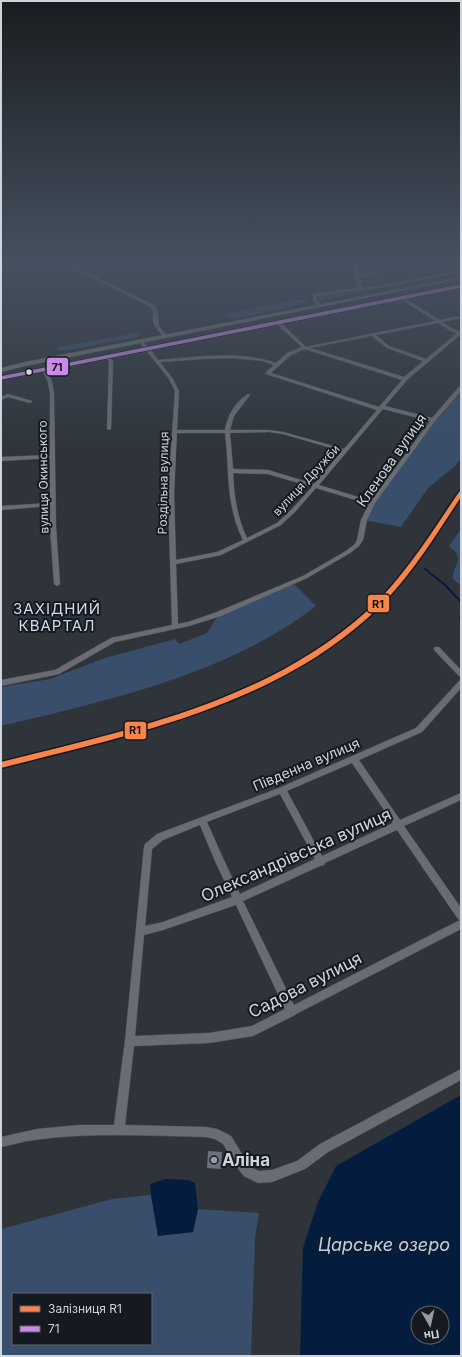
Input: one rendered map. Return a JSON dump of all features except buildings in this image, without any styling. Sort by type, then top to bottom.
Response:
[{"type":"main road","points":[[1,370],[221,325]]},
{"type":"main road","points":[[1,365],[25,364]]},
{"type":"street","points":[[156,325],[157,329],[165,336]]},
{"type":"street","points":[[223,325],[231,332]]},
{"type":"street","points":[[1,378],[45,371],[266,325]]},
{"type":"street","points":[[280,325],[295,341],[305,348],[399,378]]},
{"type":"street","points":[[420,325],[291,352],[268,372],[380,408],[433,420]]},
{"type":"street","points":[[445,325],[452,330],[461,333]]},
{"type":"street","name":"вулиця Дружби","points":[[173,564],[219,554],[279,524],[293,511],[346,451],[380,408],[399,378],[426,361],[461,333]]},
{"type":"street","points":[[373,336],[388,348],[426,361]]},
{"type":"street","name":"Роздільна вулиця","points":[[141,341],[171,379],[176,391],[171,494],[175,626]]},
{"type":"street","points":[[108,358],[111,361],[112,372],[109,429]]},
{"type":"street","points":[[158,361],[253,358],[267,360],[276,364]]},
{"type":"street","name":"вулиця Окинського","points":[[45,371],[50,382],[52,393],[53,504],[57,584]]},
{"type":"street","name":"Кленова вулиця","points":[[1,683],[57,672],[113,640],[219,614],[293,583],[328,564],[357,544],[360,540],[364,520],[372,503],[433,420],[461,388]]},
{"type":"street","points":[[1,399],[8,395],[30,402]]},
{"type":"street","points":[[246,541],[238,527],[234,514],[227,431],[229,418],[232,412],[248,395]]},
{"type":"street","points":[[174,432],[227,431],[283,433],[346,451]]},
{"type":"street","points":[[1,459],[52,456]]},
{"type":"street","points":[[230,471],[268,472],[372,503]]},
{"type":"street","points":[[1,508],[53,504]]},
{"type":"street","points":[[437,648],[461,674]]},
{"type":"street","name":"Південна вулиця","points":[[140,932],[148,847],[160,837],[203,822],[282,790],[419,730],[461,683]]},
{"type":"street","points":[[353,758],[398,826],[461,916]]},
{"type":"street","points":[[282,790],[321,862]]},
{"type":"street","name":"Олександрівська вулиця","points":[[140,932],[187,918],[238,898],[321,862],[461,796]]},
{"type":"street","points":[[203,822],[292,1012]]},
{"type":"street","name":"Садова вулиця","points":[[130,1042],[231,1035],[253,1031],[292,1012],[378,965],[461,924]]},
{"type":"street","points":[[119,1129],[130,1042],[140,932]]},
{"type":"street","points":[[1,1142],[35,1134],[119,1129],[206,1132],[217,1134],[227,1140],[248,1172],[258,1177],[272,1176],[301,1164],[324,1148],[461,1074]]},
{"type":"shaded area","points":[[137,333],[140,335],[137,337],[68,350],[57,350],[58,347]]},
{"type":"shaded area","points":[[461,388],[461,458],[454,467],[428,488],[401,527],[364,520],[372,503],[415,445]]},
{"type":"shaded area","points":[[461,529],[461,586],[453,579],[453,572],[458,556],[449,546]]},
{"type":"shaded area","points":[[293,583],[316,606],[282,630],[245,650],[206,667],[124,695],[1,726],[1,687],[50,679],[105,658],[175,639],[179,644],[207,633],[219,614]]},
{"type":"shaded area","points":[[151,1195],[158,1236],[193,1232],[198,1209],[259,1213],[255,1237],[251,1356],[1,1356],[1,1229],[112,1199]]},
{"type":"water","name":"Царське озеро","points":[[461,1095],[461,1356],[300,1356],[303,1248],[318,1202],[336,1166]]},
{"type":"water","points":[[166,1179],[188,1180],[195,1183],[198,1209],[193,1232],[158,1236],[150,1184]]},
{"type":"waterway","points":[[425,569],[444,584],[461,602]]},
{"type":"rail line","name":"R1","points":[[1,765],[147,727],[196,712],[243,693],[288,671],[330,645],[369,613],[407,570],[461,493]]},
{"type":"transit line","name":"71","points":[[1,378],[264,325]]},
{"type":"place","name":"Аліна","points":[[214,1160]]},
{"type":"district","name":"ЗАХІДНИЙ КВАРТАЛ","points":[[57,616]]}]
